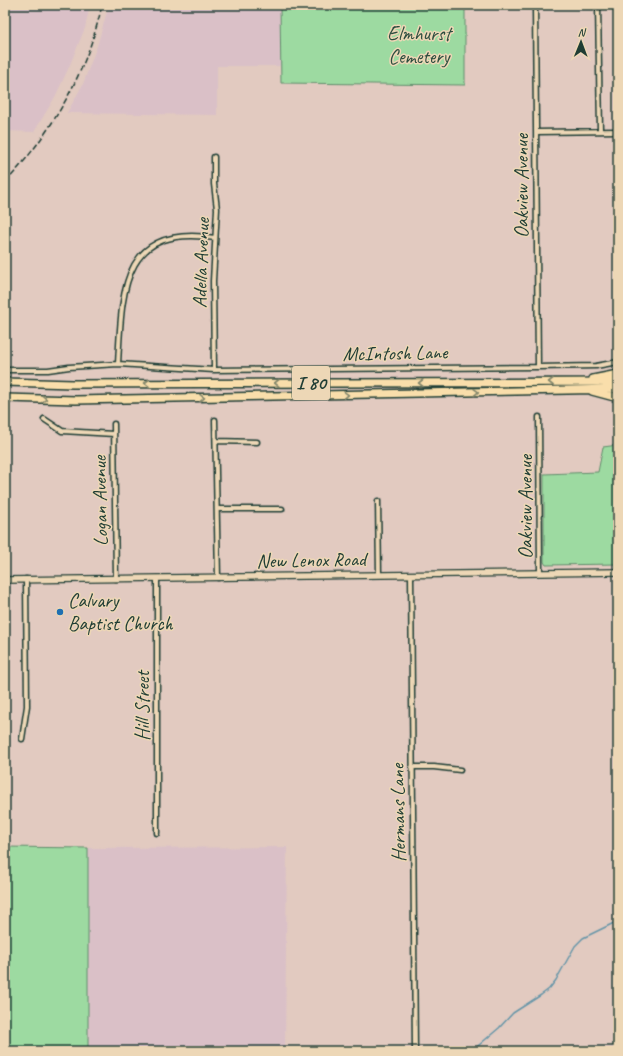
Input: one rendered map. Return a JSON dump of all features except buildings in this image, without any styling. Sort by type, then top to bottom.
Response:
[{"type":"highway","points":[[567,382],[618,374]]},
{"type":"highway","name":"I 80","points":[[5,382],[73,384],[618,382]]},
{"type":"highway","points":[[588,389],[618,398]]},
{"type":"highway","name":"I 80","points":[[5,398],[84,400],[618,389]]},
{"type":"street","name":"Oakview Avenue","points":[[535,5],[538,367]]},
{"type":"street","points":[[598,5],[600,131]]},
{"type":"street","points":[[536,132],[618,131]]},
{"type":"street","name":"Adella Avenue","points":[[214,157],[214,184],[218,209],[215,238],[214,370]]},
{"type":"street","points":[[118,364],[122,310],[127,282],[135,262],[149,248],[169,237],[192,235],[215,238]]},
{"type":"street","name":"McIntosh Lane","points":[[5,370],[48,370],[75,366],[118,364],[214,370],[596,366],[618,362]]},
{"type":"street","name":"Oakview Avenue","points":[[539,417],[540,573]]},
{"type":"street","points":[[44,419],[62,431],[114,434]]},
{"type":"street","points":[[215,420],[218,509],[218,578]]},
{"type":"street","name":"Logan Avenue","points":[[114,424],[116,579]]},
{"type":"street","points":[[216,441],[257,442]]},
{"type":"street","points":[[378,501],[379,576]]},
{"type":"street","points":[[218,509],[282,509]]},
{"type":"street","name":"New Lenox Road","points":[[5,580],[618,572]]},
{"type":"street","name":"Hermans Lane","points":[[412,575],[412,767],[415,1051]]},
{"type":"street","name":"Hill Street","points":[[157,578],[157,833]]},
{"type":"street","points":[[22,739],[27,706],[26,579]]},
{"type":"street","points":[[412,767],[434,766],[460,770]]},
{"type":"shaded area","points":[[5,5],[90,5],[85,28],[69,67],[55,97],[34,132],[5,131]]},
{"type":"shaded area","points":[[109,5],[280,5],[280,66],[217,66],[217,115],[67,113],[83,84],[97,46]]},
{"type":"shaded area","points":[[287,847],[285,1051],[88,1051],[88,848]]},
{"type":"green space","name":"Elmhurst Cemetery","points":[[280,5],[465,5],[465,85],[281,83]]},
{"type":"green space","points":[[618,445],[618,564],[546,565],[544,562],[544,474],[598,472],[603,447]]},
{"type":"green space","points":[[5,847],[88,848],[88,1051],[5,1051]]},
{"type":"waterway","points":[[472,1051],[499,1028],[513,1013],[549,989],[556,980],[575,946],[583,938],[618,921]]},
{"type":"railway","points":[[5,183],[38,143],[66,100],[87,54],[102,5]]},
{"type":"place","name":"Calvary Baptist Church","points":[[60,612]]}]
